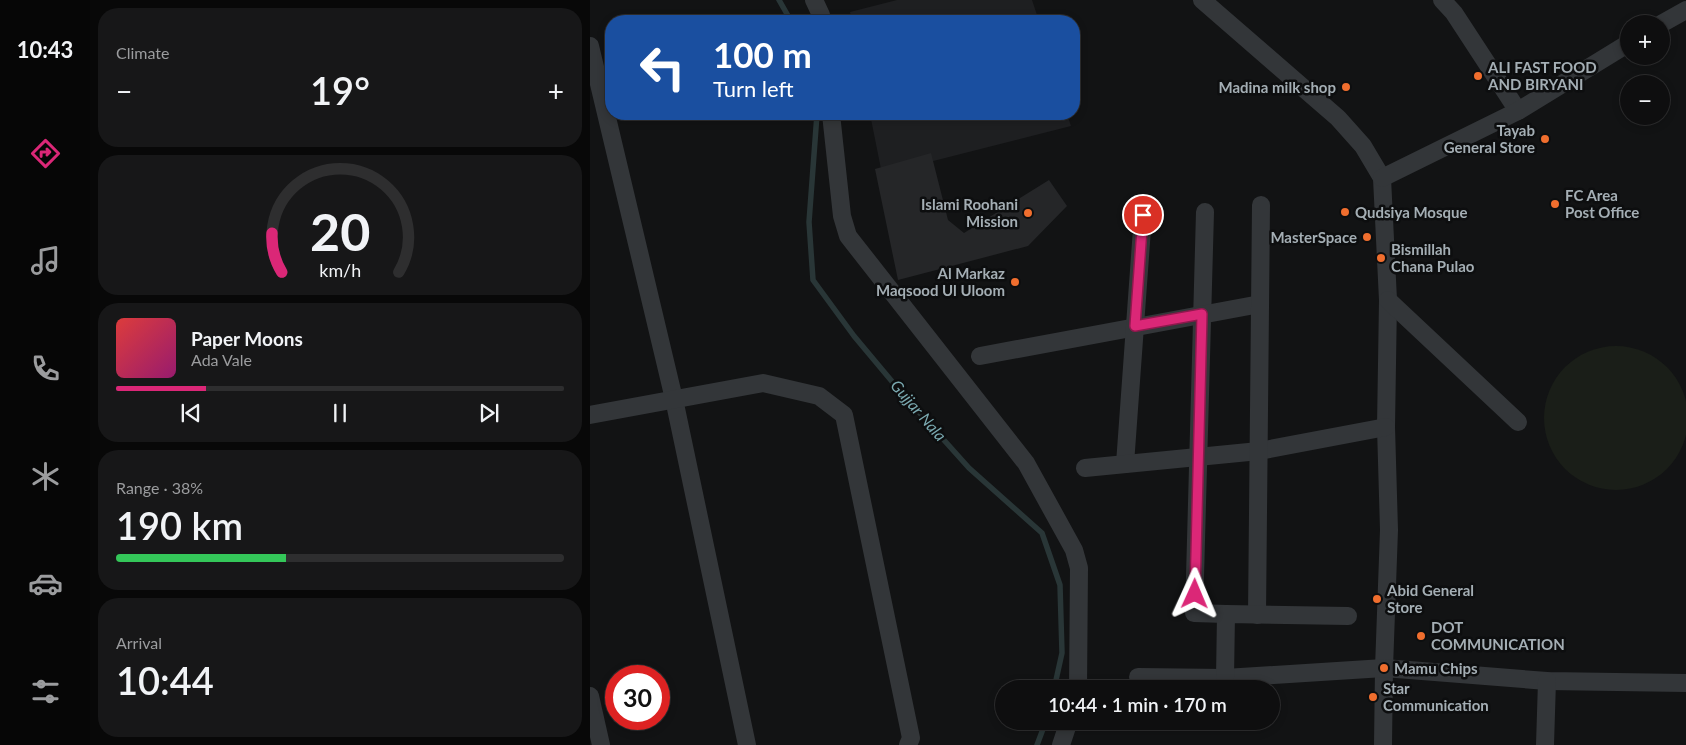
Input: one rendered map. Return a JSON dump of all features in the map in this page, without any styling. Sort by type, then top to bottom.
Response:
[{"type":"street","points":[[814,0],[821,15]]},
{"type":"street","points":[[1202,0],[1338,118],[1363,146],[1382,178],[1388,300],[1386,427],[1390,530],[1384,668],[1383,745]]},
{"type":"street","points":[[1442,0],[1454,13],[1518,111]]},
{"type":"street","points":[[1670,19],[1686,10]]},
{"type":"street","points":[[590,46],[605,109]]},
{"type":"street","points":[[1382,178],[1518,111],[1620,49]]},
{"type":"street","points":[[608,120],[674,399],[747,745]]},
{"type":"street","points":[[832,120],[842,216],[848,236],[1026,463],[1074,550],[1078,568],[1078,680]]},
{"type":"street","points":[[1257,615],[1261,205]]},
{"type":"street","points":[[1205,212],[1194,613],[1348,616]]},
{"type":"street","points":[[1125,464],[1143,215]]},
{"type":"street","points":[[1388,300],[1518,422]]},
{"type":"street","points":[[980,356],[1260,304]]},
{"type":"street","points":[[590,415],[763,383],[820,396],[844,415],[911,738],[908,745]]},
{"type":"street","points":[[1085,468],[1258,451],[1386,427]]},
{"type":"street","points":[[1225,678],[1226,614]]},
{"type":"street","points":[[1138,677],[1225,678],[1384,668],[1547,681],[1686,683]]},
{"type":"street","points":[[1545,745],[1547,681]]},
{"type":"street","points":[[590,696],[601,745]]},
{"type":"street","points":[[1061,745],[1066,730]]},
{"type":"shaded area","points":[[897,0],[1032,0],[1037,15],[851,15],[850,12]]},
{"type":"shaded area","points":[[871,120],[1069,120],[1071,126],[882,174]]},
{"type":"shaded area","points":[[1616,346],[1644,351],[1667,367],[1683,390],[1687,404],[1687,432],[1683,446],[1667,469],[1644,485],[1616,490],[1588,485],[1565,469],[1549,446],[1544,418],[1549,390],[1565,367],[1588,351]]},
{"type":"building","name":"Islami Roohani Mission","points":[[931,153],[948,220],[964,233],[1049,180],[1067,206],[1028,246],[898,280],[875,169]]},
{"type":"waterway","name":"Gujjar Nala","points":[[779,0],[788,15]]},
{"type":"waterway","name":"Gujjar Nala","points":[[817,120],[809,222],[813,280],[854,336],[969,468],[1042,533],[1060,585],[1062,653],[1056,680]]},
{"type":"waterway","name":"Gujjar Nala","points":[[1037,745],[1043,730]]},
{"type":"place","name":"ALI FAST FOOD AND BIRYANI","points":[[1478,76]]},
{"type":"place","name":"Madina milk shop","points":[[1346,87]]},
{"type":"place","name":"Tayab General Store","points":[[1545,139]]},
{"type":"place","name":"FC Area Post Office","points":[[1555,204]]},
{"type":"place","name":"Qudsiya Mosque","points":[[1345,212]]},
{"type":"place","name":"Islami Roohani Mission","points":[[1028,213]]},
{"type":"place","name":"MasterSpace","points":[[1367,237]]},
{"type":"place","name":"Bismillah Chana Pulao","points":[[1381,258]]},
{"type":"place","name":"Al Markaz Maqsood Ul Uloom","points":[[1015,282]]},
{"type":"place","name":"Abid General Store","points":[[1377,599]]},
{"type":"place","name":"DOT COMMUNICATION","points":[[1421,636]]},
{"type":"place","name":"Mamu Chips","points":[[1384,668]]},
{"type":"place","name":"Star Communication","points":[[1373,697]]},
{"type":"route","points":[[1143,215],[1135,326],[1202,314],[1195,594]]}]
